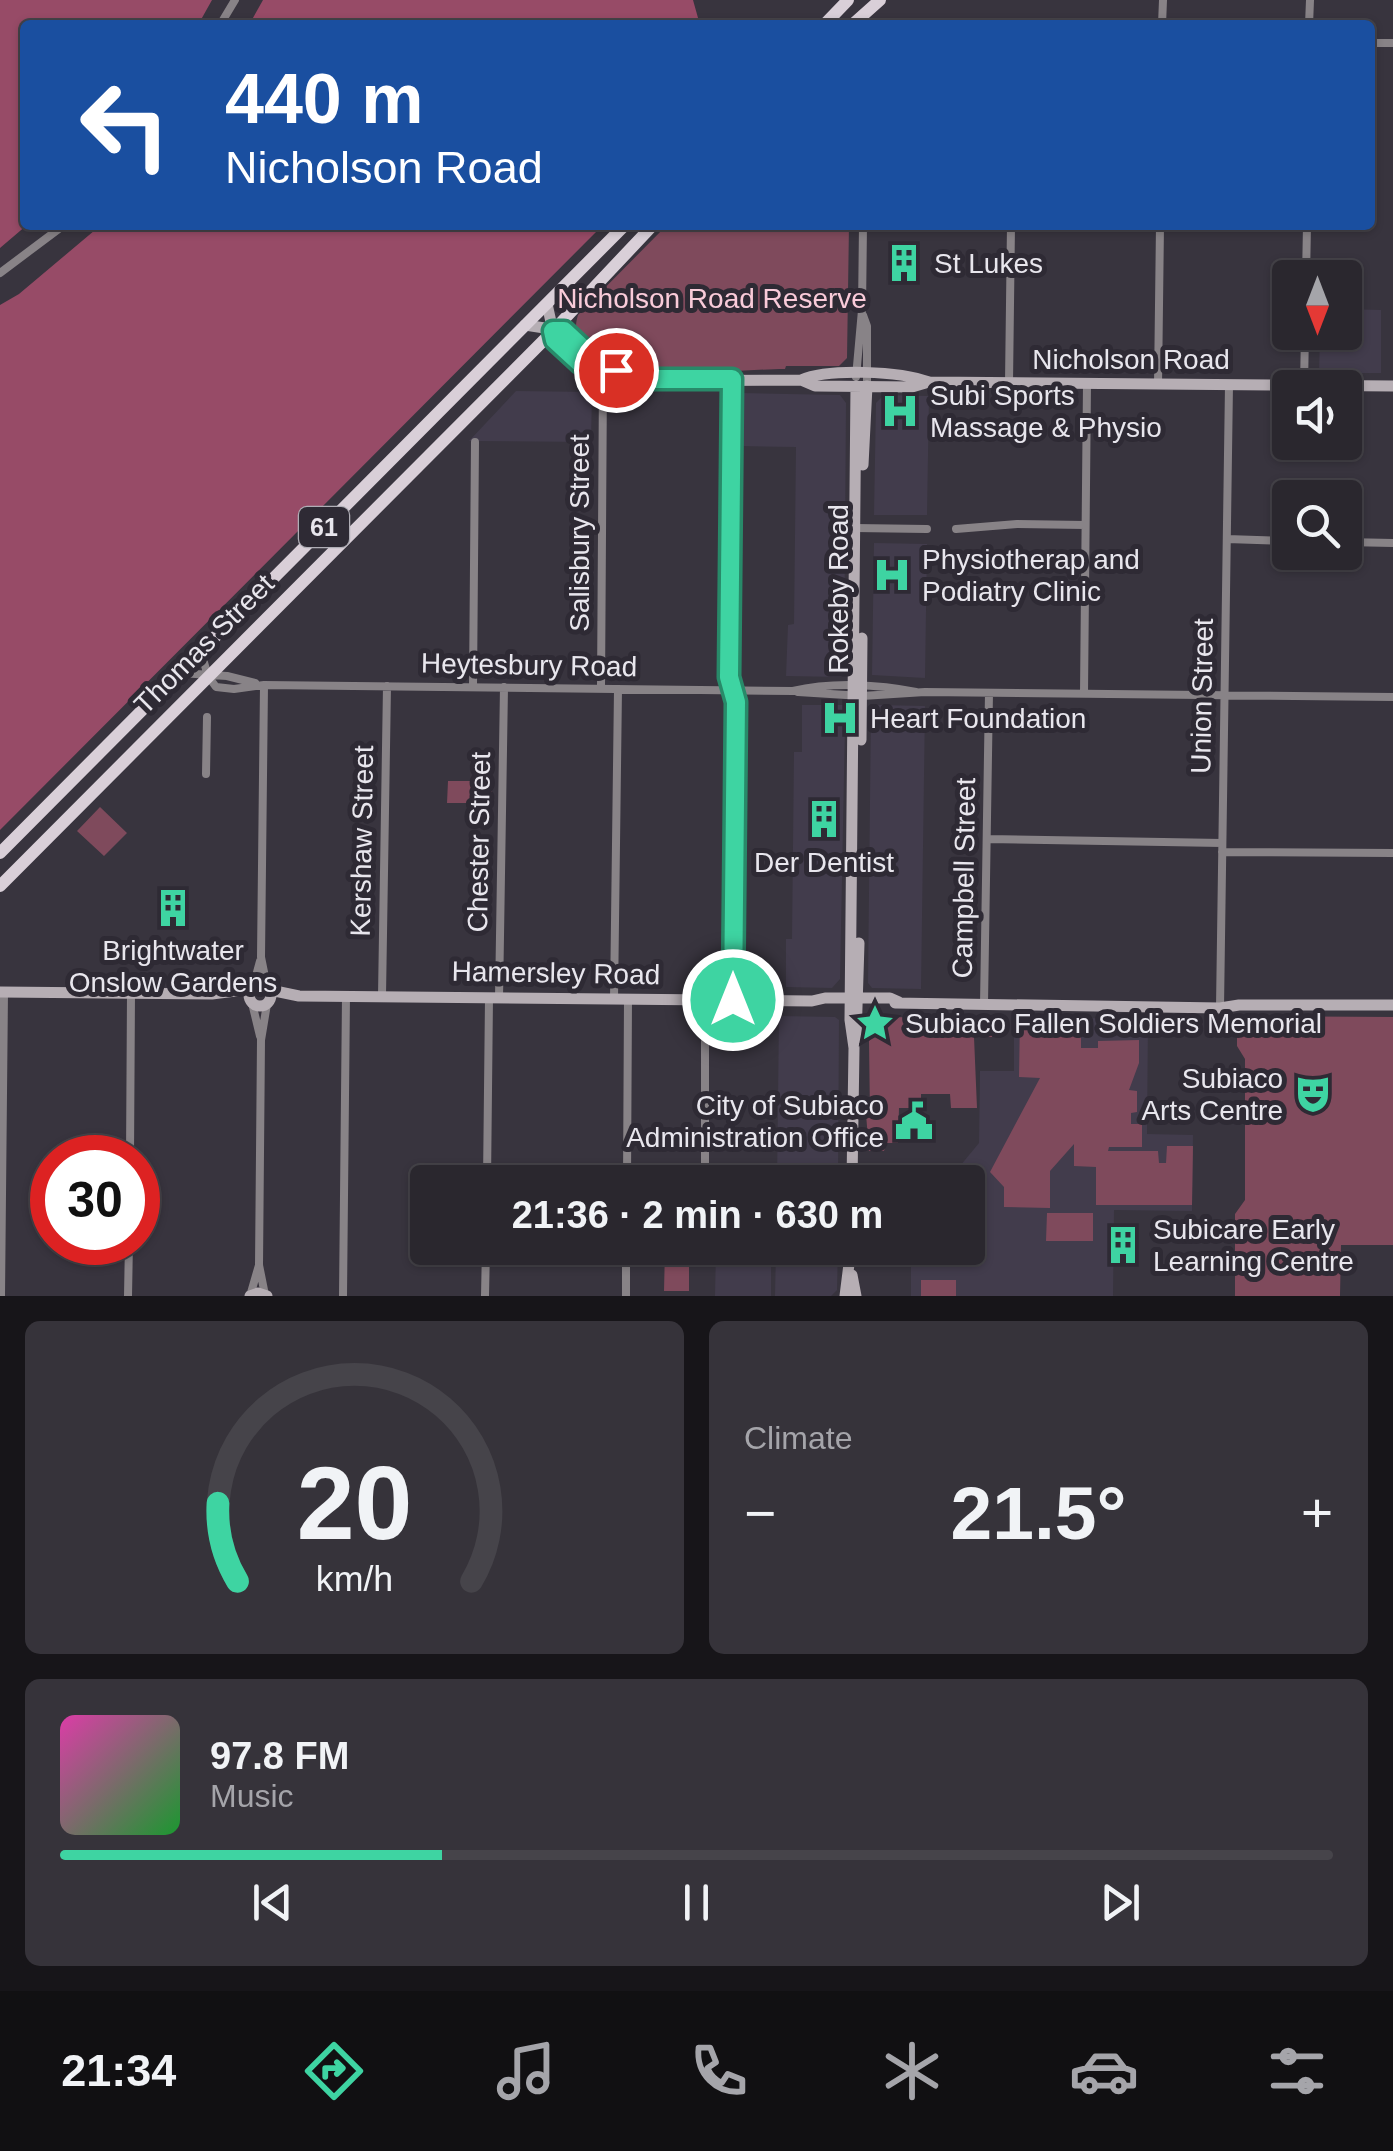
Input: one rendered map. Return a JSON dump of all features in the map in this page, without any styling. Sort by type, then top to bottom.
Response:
[{"type":"main road","points":[[829,20],[849,0]]},
{"type":"main road","points":[[858,20],[880,0]]},
{"type":"main road","name":"Thomas Street","points":[[0,853],[620,230]]},
{"type":"main road","name":"Thomas Street","points":[[0,886],[649,230]]},
{"type":"main road","points":[[547,304],[555,340],[603,378]]},
{"type":"main road","name":"Nicholson Road","points":[[525,325],[564,331],[602,364],[650,379]]},
{"type":"main road","name":"Nicholson Road","points":[[603,378],[801,380],[815,386],[861,380],[912,386],[929,382],[1272,386]]},
{"type":"main road","name":"Rokeby Road","points":[[852,1165],[854,1048],[858,1032],[855,1001],[861,380]]},
{"type":"main road","name":"Nicholson Road","points":[[1362,386],[1393,386]]},
{"type":"main road","points":[[2,992],[268,996]]},
{"type":"main road","points":[[252,995],[258,1006],[268,996]]},
{"type":"main road","name":"Hamersley Road","points":[[268,996],[1220,1008],[1239,1004],[1393,1009]]},
{"type":"main road","points":[[851,1265],[856,1296]]},
{"type":"main road","points":[[845,1296],[851,1271]]},
{"type":"main road","points":[[250,1296],[266,1295]]},
{"type":"street","points":[[0,273],[57,230]]},
{"type":"street","name":"Rokeby Road","points":[[861,380],[863,230]]},
{"type":"street","points":[[1009,383],[1011,230]]},
{"type":"street","points":[[1158,384],[1160,230]]},
{"type":"street","points":[[1306,260],[1307,230]]},
{"type":"street","name":"Salisbury Street","points":[[601,688],[603,378]]},
{"type":"street","points":[[732,379],[729,677],[736,702],[733,1000]]},
{"type":"street","points":[[1084,694],[1086,384]]},
{"type":"street","name":"Union Street","points":[[1220,1008],[1229,385]]},
{"type":"street","points":[[473,687],[474,442]]},
{"type":"street","points":[[956,530],[1016,524],[1085,525]]},
{"type":"street","points":[[859,528],[927,529]]},
{"type":"street","points":[[1226,539],[1272,540]]},
{"type":"street","points":[[1362,542],[1393,542]]},
{"type":"street","points":[[201,651],[208,676]]},
{"type":"street","name":"Heytesbury Road","points":[[179,672],[227,676],[264,685],[794,690],[807,695],[916,692],[1393,696]]},
{"type":"street","points":[[250,1296],[258,1265],[261,1040],[268,996],[262,957],[264,685]]},
{"type":"street","name":"Kershaw Street","points":[[382,996],[387,686]]},
{"type":"street","name":"Chester Street","points":[[488,1165],[504,688]]},
{"type":"street","points":[[618,689],[626,1165]]},
{"type":"street","name":"Campbell Street","points":[[984,1004],[989,693]]},
{"type":"street","points":[[206,774],[207,718]]},
{"type":"street","points":[[987,839],[1393,853]]},
{"type":"street","points":[[261,1040],[252,995],[262,957]]},
{"type":"street","points":[[1,1296],[2,992]]},
{"type":"street","points":[[130,1135],[131,993]]},
{"type":"street","points":[[343,1296],[346,996]]},
{"type":"street","points":[[705,999],[705,1165]]},
{"type":"street","points":[[128,1296],[129,1265]]},
{"type":"street","points":[[258,1265],[266,1295]]},
{"type":"street","points":[[486,1265],[486,1296]]},
{"type":"street","points":[[626,1265],[626,1296]]},
{"type":"shaded area","points":[[0,0],[212,0],[201,20],[20,20],[21,230],[0,248]]},
{"type":"shaded area","points":[[263,0],[693,0],[699,20],[252,20]]},
{"type":"shaded area","points":[[95,230],[598,230],[0,830],[0,305],[19,294]]},
{"type":"shaded area","points":[[1362,309],[1381,310],[1381,373],[1319,370],[1320,350],[1362,350]]},
{"type":"shaded area","points":[[516,391],[592,392],[591,442],[469,441]]},
{"type":"shaded area","points":[[741,393],[840,395],[846,403],[841,677],[786,676],[788,625],[794,624],[796,447],[741,446]]},
{"type":"shaded area","points":[[884,395],[929,396],[927,515],[874,515],[876,403]]},
{"type":"shaded area","points":[[874,543],[927,544],[925,678],[872,675]]},
{"type":"shaded area","points":[[802,705],[843,705],[840,979],[832,988],[786,987],[786,939],[792,939],[794,752],[802,752]]},
{"type":"shaded area","points":[[876,705],[925,706],[921,989],[872,988],[868,983],[871,710]]},
{"type":"shaded area","points":[[779,1016],[835,1017],[839,1020],[838,1165],[777,1165]]},
{"type":"shaded area","points":[[1014,1017],[1148,1019],[1147,1134],[1193,1135],[1192,1211],[1114,1210],[1113,1296],[911,1296],[911,1265],[985,1265],[985,1165],[961,1165],[979,1143],[980,1071],[1014,1071]]},
{"type":"shaded area","points":[[716,1265],[771,1265],[771,1296],[715,1296]]},
{"type":"shaded area","points":[[776,1265],[838,1265],[837,1290],[831,1296],[775,1296]]},
{"type":"green space","name":"Nicholson Road Reserve","points":[[662,230],[849,230],[847,358],[839,366],[676,373],[634,370],[605,360],[586,343],[576,330],[578,315]]},
{"type":"green space","points":[[448,781],[492,781],[492,803],[447,803]]},
{"type":"green space","points":[[100,807],[127,833],[104,856],[77,831]]},
{"type":"green space","points":[[1237,1016],[1393,1017],[1393,1245],[1341,1245],[1340,1296],[1235,1296],[1235,1214],[1245,1200],[1245,1059],[1237,1046]]},
{"type":"green space","points":[[890,1017],[993,1019],[992,1037],[974,1037],[977,1108],[951,1108],[950,1094],[921,1094],[921,1108],[899,1108],[898,1143],[886,1143],[884,1151],[869,1151],[869,1041]]},
{"type":"green space","points":[[1020,1017],[1081,1018],[1081,1048],[1098,1048],[1098,1041],[1139,1040],[1139,1063],[1129,1090],[1137,1091],[1137,1112],[1131,1113],[1131,1124],[1142,1124],[1142,1147],[1109,1147],[1108,1151],[1158,1151],[1159,1163],[1166,1163],[1167,1146],[1193,1146],[1192,1205],[1096,1205],[1096,1167],[1074,1166],[1074,1144],[1050,1171],[1050,1208],[1004,1207],[1004,1187],[990,1172],[1040,1078],[1019,1077]]},
{"type":"green space","points":[[1047,1213],[1093,1213],[1093,1241],[1046,1241]]},
{"type":"green space","points":[[665,1265],[689,1265],[689,1291],[664,1291]]},
{"type":"green space","points":[[921,1280],[956,1280],[956,1296],[921,1296]]},
{"type":"place","name":"St Lukes","points":[[904,263]]},
{"type":"place","name":"Subi Sports Massage & Physio","points":[[900,411]]},
{"type":"place","name":"Physiotherap and Podiatry Clinic","points":[[892,575]]},
{"type":"place","name":"Heart Foundation","points":[[840,718]]},
{"type":"place","name":"Der Dentist","points":[[824,819]]},
{"type":"place","name":"Brightwater Onslow Gardens","points":[[173,908]]},
{"type":"place","name":"Subiaco Fallen Soldiers Memorial","points":[[875,1023]]},
{"type":"place","name":"Subiaco Arts Centre","points":[[1313,1094]]},
{"type":"place","name":"City of Subiaco Administration Office","points":[[914,1121]]},
{"type":"place","name":"Subicare Early Learning Centre","points":[[1123,1245]]},
{"type":"route","points":[[616,370],[595,360],[564,331],[553,331],[555,340],[580,363],[608,379],[732,379],[729,677],[736,702],[733,1000]]}]
